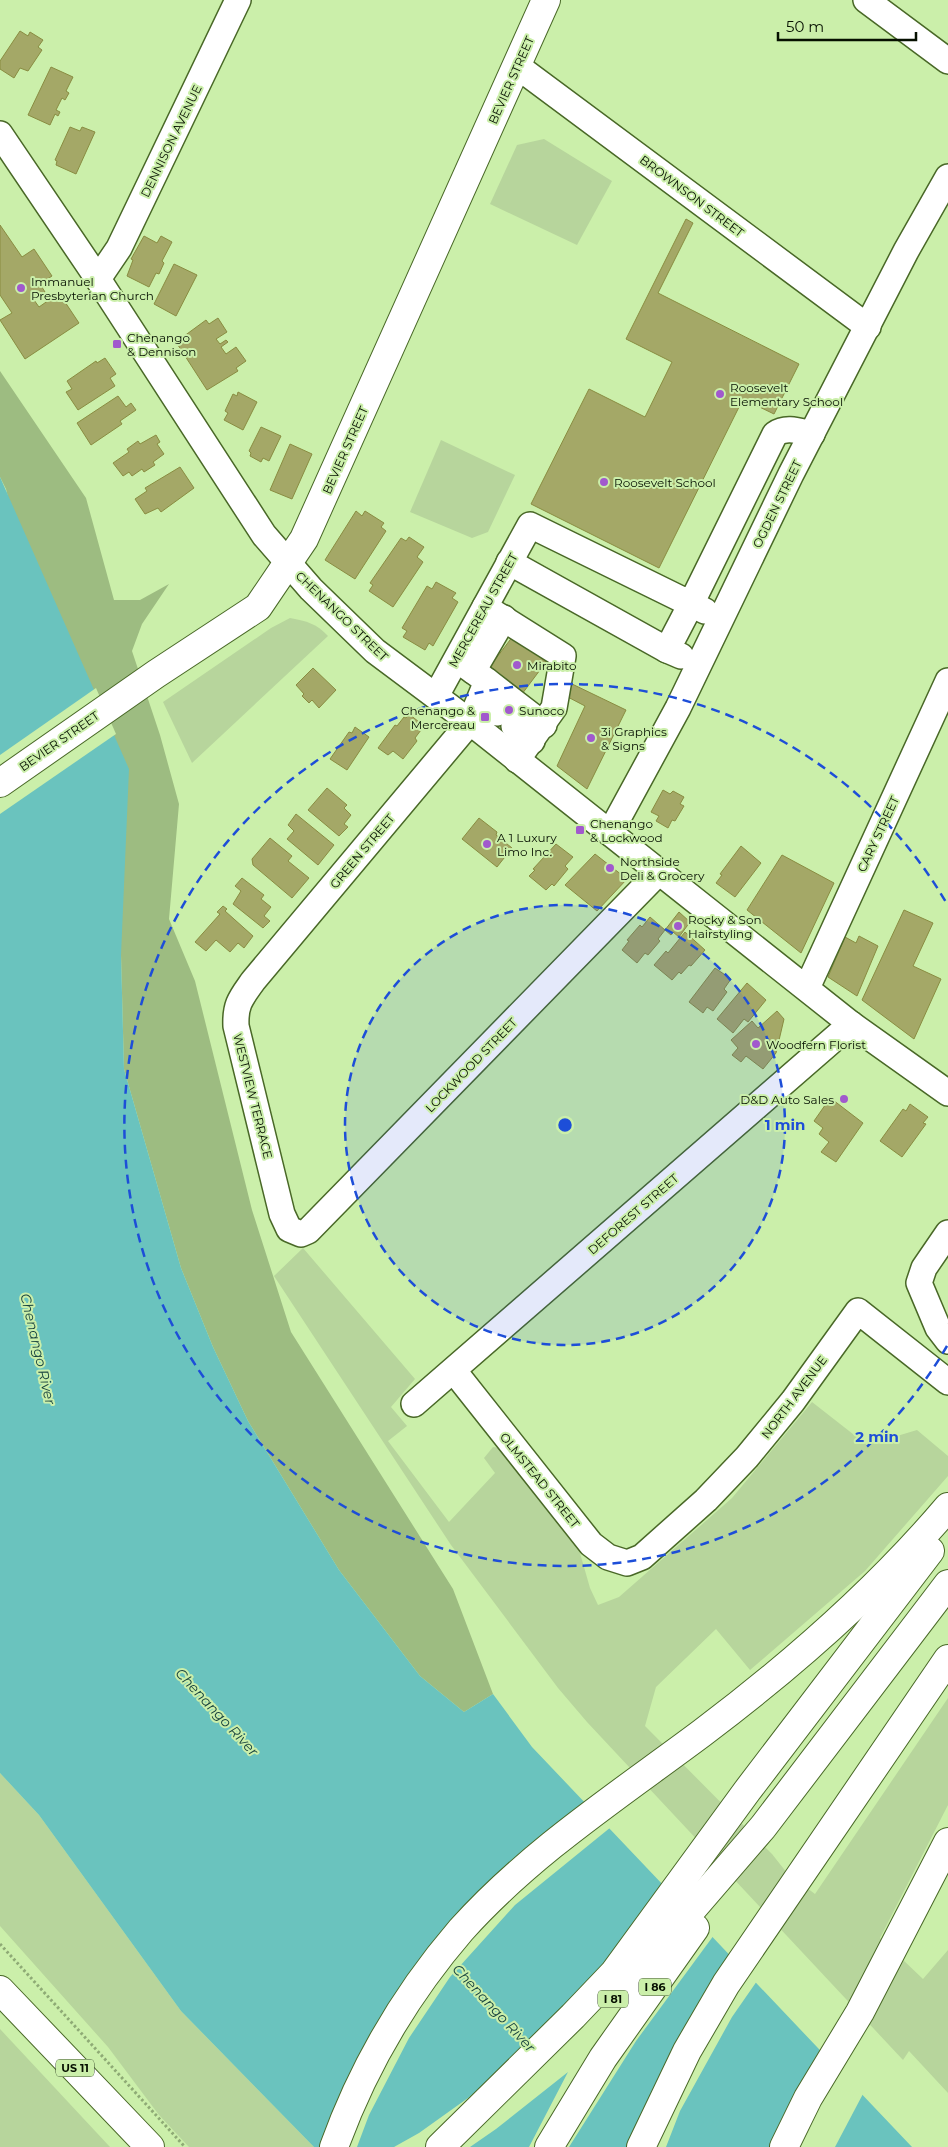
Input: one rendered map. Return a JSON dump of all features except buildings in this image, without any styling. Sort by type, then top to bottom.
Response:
[{"type":"main road","name":"BEVIER STREET","points":[[0,783],[156,674],[258,606],[304,540],[546,0]]},
{"type":"main road","points":[[334,2147],[352,2100],[382,2040],[419,1983],[462,1930],[511,1880],[543,1852],[704,1731],[773,1677],[836,1623],[908,1553],[948,1507]]},
{"type":"main road","points":[[441,2147],[614,1973],[747,1791],[948,1528]]},
{"type":"main road","name":"I 81","points":[[441,2147],[498,2107],[581,2032],[638,1972],[768,1820],[948,1584]]},
{"type":"main road","points":[[641,2147],[669,2085],[726,1984],[948,1659]]},
{"type":"main road","name":"I 86","points":[[549,2147],[603,2058],[672,1964],[768,1820]]},
{"type":"main road","points":[[784,2147],[808,2098],[860,2012],[948,1842]]},
{"type":"main road","name":"US 11","points":[[0,1990],[150,2147]]},
{"type":"main road","points":[[802,2147],[829,2094],[860,2012]]},
{"type":"street","name":"DENNISON AVENUE","points":[[98,279],[119,248],[238,0]]},
{"type":"street","points":[[866,0],[948,61]]},
{"type":"street","name":"BROWNSON STREET","points":[[517,66],[868,327]]},
{"type":"street","name":"CHENANGO STREET","points":[[0,134],[98,279],[264,535],[311,589],[375,651],[470,722],[500,708],[610,833],[851,1024],[948,1093]]},
{"type":"street","name":"OGDEN STREET","points":[[610,833],[678,708],[812,434],[906,251],[948,177]]},
{"type":"street","points":[[668,650],[775,434],[781,430],[788,429],[812,434]]},
{"type":"street","name":"MERCEREAU STREET","points":[[436,696],[500,708],[495,613],[509,562],[530,524],[691,604]]},
{"type":"street","points":[[509,562],[668,650],[699,664]]},
{"type":"street","points":[[691,604],[721,618]]},
{"type":"street","points":[[495,613],[563,656],[554,708],[500,708]]},
{"type":"street","name":"CARY STREET","points":[[807,988],[948,681]]},
{"type":"street","name":"GREEN STREET","points":[[253,981],[470,722],[500,708]]},
{"type":"street","name":"LOCKWOOD STREET","points":[[282,1214],[289,1229],[301,1234],[308,1231],[659,872]]},
{"type":"street","name":"WESTVIEW TERRACE","points":[[253,981],[238,1001],[235,1013],[236,1026],[282,1214]]},
{"type":"street","name":"DEFOREST STREET","points":[[414,1404],[851,1024]]},
{"type":"street","points":[[921,1361],[945,1338],[919,1283],[924,1268],[948,1233]]},
{"type":"street","name":"NORTH AVENUE","points":[[642,1557],[706,1500],[747,1458],[793,1401],[858,1311],[948,1382]]},
{"type":"street","name":"OLMSTEAD STREET","points":[[454,1370],[525,1463],[591,1544],[608,1557],[627,1563],[642,1557]]},
{"type":"path","points":[[0,1944],[185,2147]]},
{"type":"green space","points":[[544,139],[612,181],[577,245],[490,204],[517,145]]},
{"type":"green space","points":[[0,371],[86,498],[114,600],[140,600],[169,584],[142,624],[132,651],[160,735],[179,804],[169,919],[195,981],[252,1210],[291,1332],[453,1589],[493,1694],[464,1712],[420,1676],[339,1570],[248,1421],[213,1347],[181,1268],[124,1069],[121,955],[6,489],[0,477]]},
{"type":"green space","points":[[441,440],[515,475],[488,532],[472,538],[410,512]]},
{"type":"green space","points":[[290,618],[311,624],[328,636],[192,763],[163,702],[271,628]]},
{"type":"green space","points":[[303,1248],[415,1379],[391,1407],[407,1426],[388,1441],[449,1522],[495,1473],[484,1458],[493,1447],[500,1448],[580,1553],[590,1588],[598,1605],[619,1597],[732,1498],[812,1402],[867,1445],[917,1430],[948,1456],[948,1476],[865,1571],[750,1670],[716,1629],[656,1687],[645,1726],[772,1854],[787,1873],[815,1894],[948,1698],[948,1805],[880,1938],[923,1979],[948,1950],[948,2093],[909,2051],[903,2060],[587,1722],[558,1688],[451,1545],[274,1276]]},
{"type":"green space","points":[[0,1773],[39,1815],[181,2011],[314,2147],[189,2147],[159,2115],[108,2047],[0,1926]]},
{"type":"green space","points":[[0,2029],[110,2147],[0,2147]]},
{"type":"water","name":"Chenango River","points":[[0,477],[129,769],[121,955],[124,1069],[181,1268],[213,1347],[248,1421],[339,1570],[420,1676],[464,1712],[493,1694],[532,1747],[912,2147],[314,2147],[181,2011],[39,1815],[0,1773]]},
{"type":"pier","points":[[96,688],[116,734],[0,814],[0,755]]},
{"type":"pier","points":[[586,1801],[611,1827],[515,1905],[450,1977],[409,2038],[369,2115],[357,2147],[320,2147],[355,2063],[395,1996]]},
{"type":"pier","points":[[668,1887],[714,1935],[636,2041],[569,2147],[529,2147],[568,2072],[496,2129],[470,2147],[394,2147],[419,2133],[468,2098],[540,2038],[603,1972]]},
{"type":"pier","points":[[732,1954],[757,1981],[732,2017],[680,2111],[666,2147],[628,2147],[660,2075]]},
{"type":"pier","points":[[821,2048],[864,2092],[835,2147],[769,2147]]},
{"type":"place","name":"Immanuel Presbyterian Church","points":[[21,288]]},
{"type":"place","name":"Chenango & Dennison","points":[[117,344]]},
{"type":"place","name":"Roosevelt Elementary School","points":[[720,394]]},
{"type":"place","name":"Roosevelt School","points":[[604,482]]},
{"type":"place","name":"Mirabito","points":[[517,665]]},
{"type":"place","name":"Sunoco","points":[[509,710]]},
{"type":"place","name":"Chenango & Mercereau","points":[[485,717]]},
{"type":"place","name":"3i Graphics & Signs","points":[[591,738]]},
{"type":"place","name":"Chenango & Lockwood","points":[[580,830]]},
{"type":"place","name":"A 1 Luxury Limo Inc.","points":[[487,844]]},
{"type":"place","name":"Northside Deli & Grocery","points":[[610,868]]},
{"type":"place","name":"Rocky & Son Hairstyling","points":[[678,926]]},
{"type":"place","name":"Woodfern Florist","points":[[756,1044]]},
{"type":"place","name":"D&D Auto Sales","points":[[844,1099]]}]
